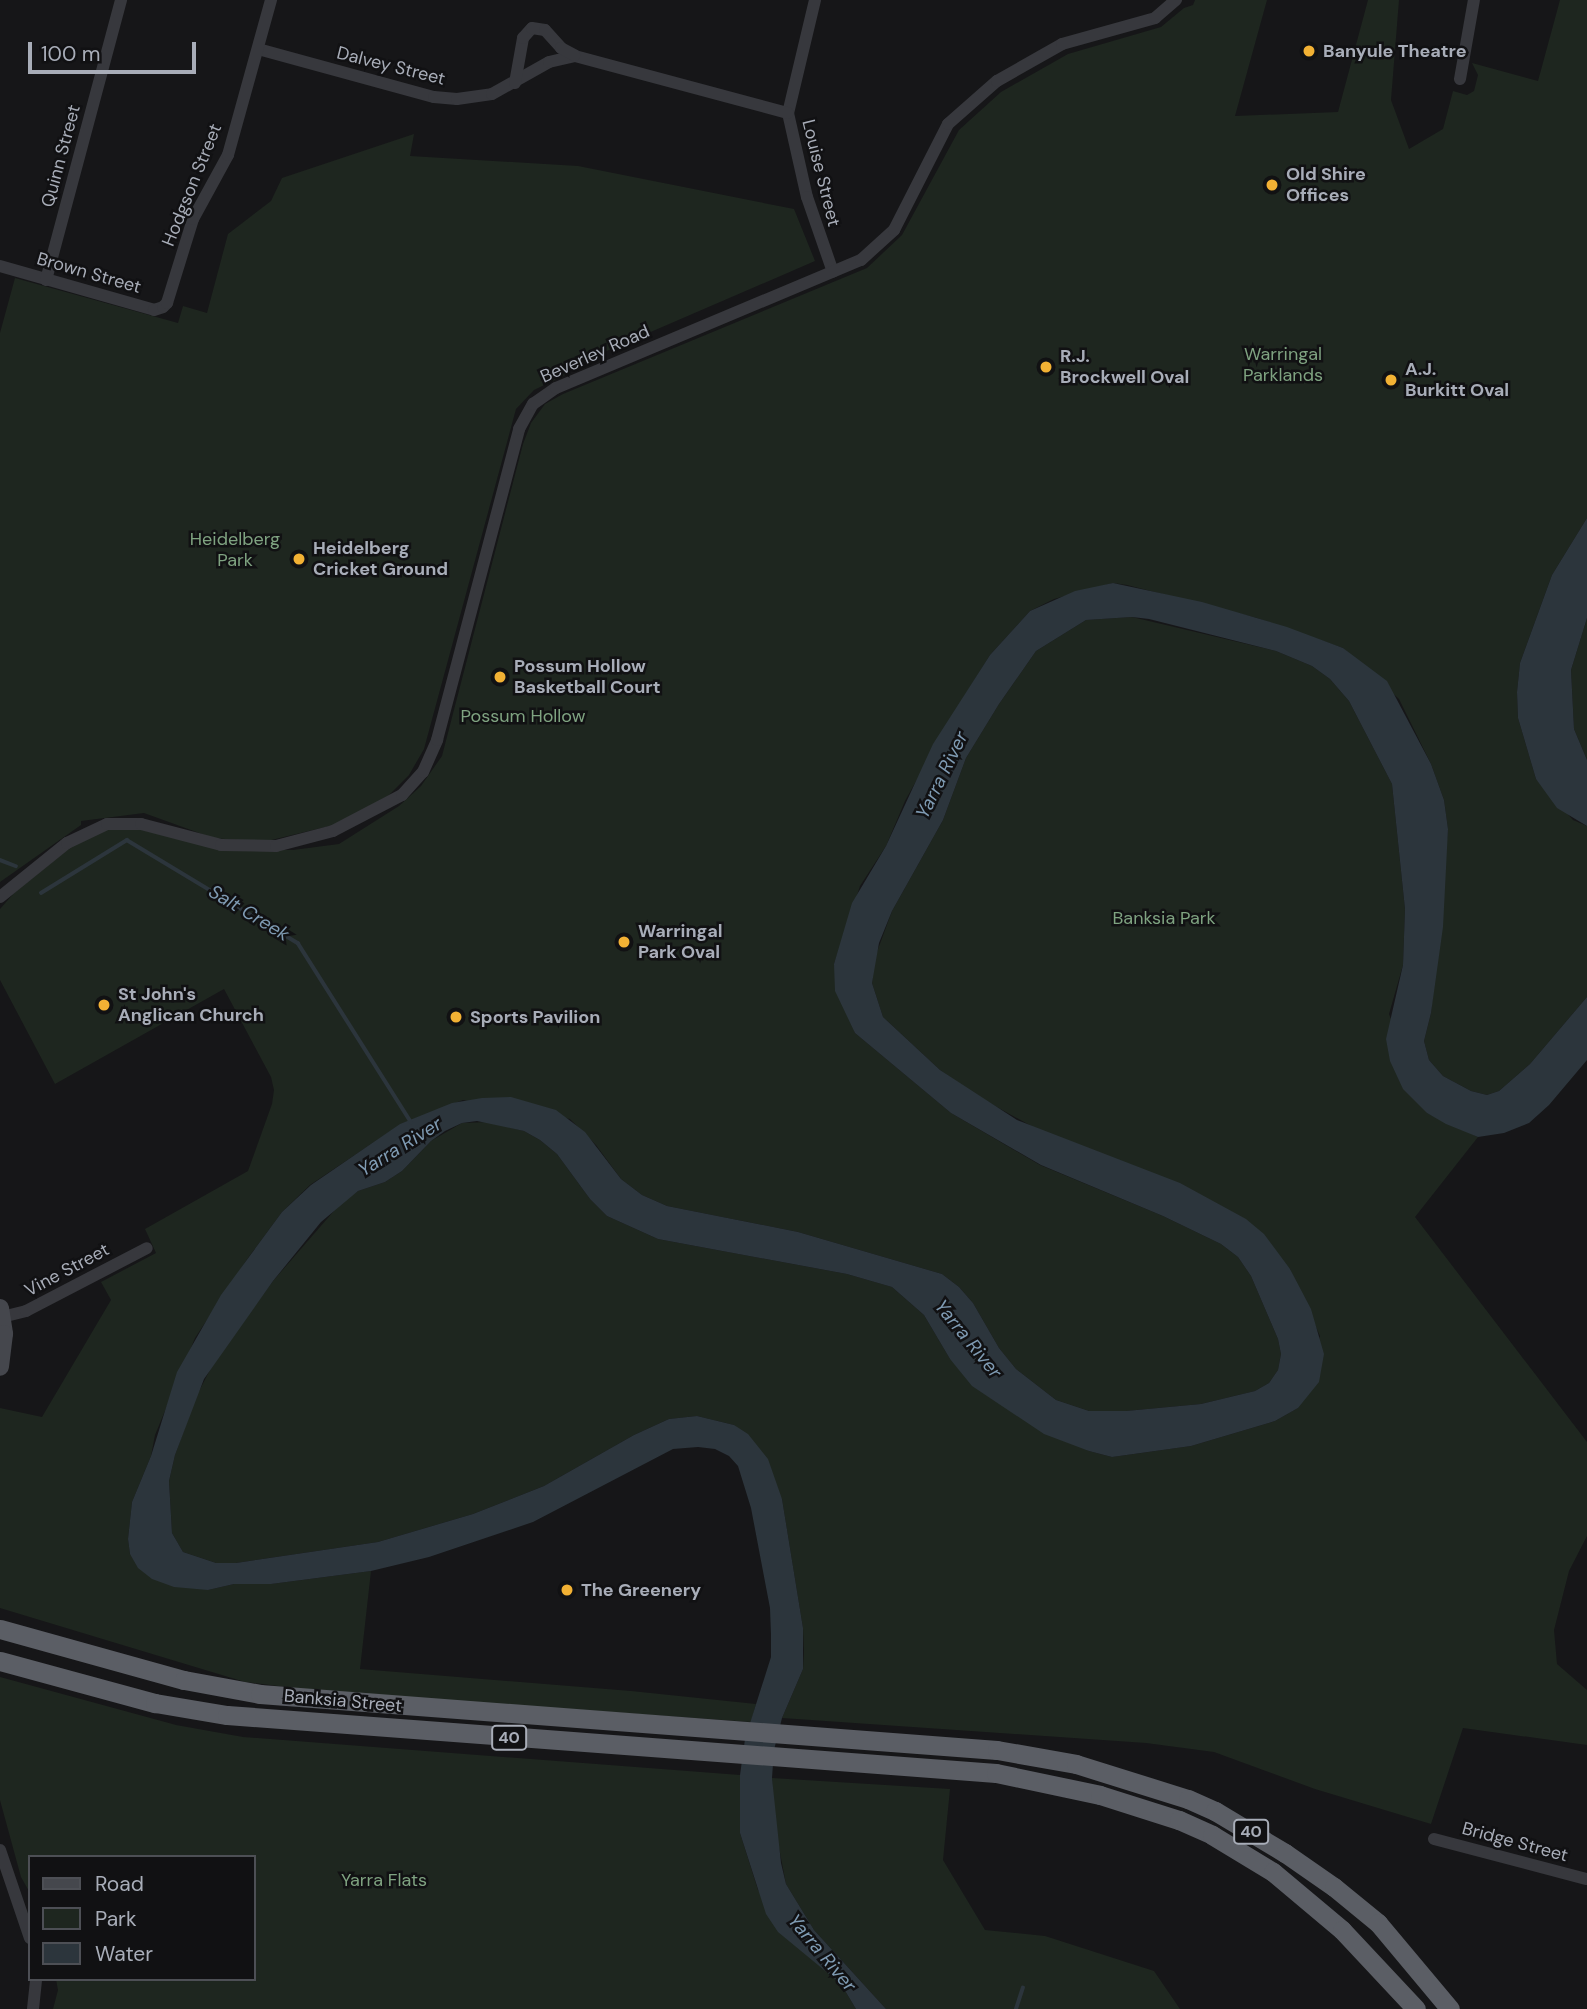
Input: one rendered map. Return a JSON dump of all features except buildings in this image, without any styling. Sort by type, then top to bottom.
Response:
[{"type":"highway","name":"Banksia Street","points":[[9,1631],[174,1678],[252,1693],[834,1740],[997,1750],[1076,1764],[1188,1799],[1254,1833],[1334,1887]]},
{"type":"highway","name":"Banksia Street","points":[[0,1661],[142,1700],[227,1715],[443,1734],[692,1749],[996,1773],[1110,1798],[1179,1820],[1212,1835],[1273,1872],[1316,1908]]},
{"type":"highway","points":[[1316,1908],[1334,1887]]},
{"type":"highway","name":"40","points":[[1334,1887],[1378,1923],[1450,2009]]},
{"type":"highway","name":"40","points":[[1316,1908],[1357,1944],[1416,2009]]},
{"type":"main road","points":[[0,1367],[4,1334],[1,1313]]},
{"type":"main road","points":[[0,1621],[9,1631]]},
{"type":"street","name":"Quinn Street","points":[[46,280],[121,0]]},
{"type":"street","name":"Hodgson Street","points":[[167,303],[193,219],[228,155],[271,0]]},
{"type":"street","name":"Louise Street","points":[[815,0],[788,113],[807,197],[833,272]]},
{"type":"street","name":"Beverley Road","points":[[0,897],[49,856],[92,829],[123,822],[158,828],[221,845],[276,846],[333,831],[382,808],[402,795],[422,772],[434,749],[519,429],[533,404],[556,387],[861,260],[894,230],[947,124],[997,81],[1062,44],[1155,18],[1176,0]]},
{"type":"street","points":[[1460,79],[1474,0]]},
{"type":"street","name":"Dalvey Street","points":[[515,83],[523,38],[533,29],[545,30],[561,48],[578,57],[788,113]]},
{"type":"street","name":"Dalvey Street","points":[[258,49],[446,99],[486,95],[515,83],[549,62],[578,57]]},
{"type":"street","name":"Brown Street","points":[[0,267],[154,310],[167,303]]},
{"type":"street","name":"Vine Street","points":[[1,1313],[26,1311],[147,1248]]},
{"type":"street","name":"Bridge Street","points":[[1434,1839],[1587,1879]]},
{"type":"street","points":[[0,1850],[3,1868],[28,1933]]},
{"type":"street","points":[[33,2009],[36,1981]]},
{"type":"green space","name":"Warringal Parklands","points":[[1195,0],[1267,0],[1235,116],[1338,112],[1368,0],[1399,0],[1391,100],[1409,149],[1443,129],[1453,91],[1467,95],[1474,91],[1478,75],[1472,63],[1538,81],[1560,0],[1587,0],[1587,518],[1552,575],[1520,663],[1517,692],[1518,718],[1536,779],[1573,820],[1587,826],[1587,997],[1530,1064],[1499,1091],[1487,1095],[1471,1091],[1443,1076],[1429,1060],[1424,1041],[1431,1013],[1448,829],[1444,800],[1431,764],[1399,699],[1343,648],[1257,618],[1113,583],[1054,599],[1030,611],[990,655],[955,711],[905,801],[886,846],[860,886],[834,964],[855,1033],[951,1113],[1040,1165],[1163,1216],[1221,1244],[1238,1257],[1251,1276],[1278,1339],[1281,1354],[1278,1370],[1269,1383],[1255,1391],[1201,1404],[1126,1411],[1089,1411],[1056,1400],[1016,1369],[999,1348],[973,1303],[959,1287],[942,1274],[798,1232],[667,1206],[642,1195],[621,1179],[596,1145],[570,1119],[463,1100],[401,1124],[310,1185],[282,1212],[248,1258],[195,1338],[155,1435],[151,1456],[132,1502],[128,1539],[130,1554],[208,1590],[234,1584],[271,1584],[371,1571],[360,1669],[756,1704],[751,1722],[326,1692],[245,1682],[0,1608],[0,1408],[42,1417],[111,1300],[101,1282],[156,1253],[145,1229],[248,1171],[272,1104],[274,1090],[271,1077],[224,989],[55,1084],[0,980],[0,909],[14,893],[75,844],[106,830],[138,829],[225,850],[293,850],[339,844],[399,806],[421,786],[442,756],[523,444],[531,423],[545,404],[563,394],[867,268],[902,235],[959,130],[1001,92],[1068,54],[1161,27],[1184,8],[1193,5]]},
{"type":"green space","name":"Heidelberg Park","points":[[414,134],[410,156],[578,166],[794,209],[815,261],[565,369],[567,374],[534,390],[516,409],[424,749],[409,775],[389,795],[338,824],[263,842],[213,838],[144,813],[81,821],[81,825],[0,882],[0,333],[15,278],[178,323],[183,306],[207,313],[228,234],[271,201],[282,178]]},
{"type":"green space","name":"Banksia Park","points":[[1132,617],[1276,651],[1312,666],[1330,679],[1349,701],[1392,784],[1405,909],[1403,965],[1389,1014],[1427,1113],[1478,1137],[1415,1217],[1587,1442],[1587,1536],[1569,1571],[1554,1630],[1557,1664],[1587,1690],[1587,1745],[1463,1728],[1431,1824],[1315,1789],[1214,1752],[1146,1743],[782,1718],[803,1669],[804,1652],[803,1628],[782,1499],[734,1425],[697,1416],[669,1419],[634,1435],[544,1486],[473,1514],[378,1542],[236,1563],[216,1563],[183,1552],[172,1533],[169,1481],[175,1455],[196,1397],[214,1362],[273,1281],[340,1204],[358,1191],[385,1182],[402,1171],[431,1141],[462,1123],[488,1122],[524,1131],[540,1140],[557,1154],[590,1199],[607,1216],[658,1239],[847,1274],[892,1287],[924,1315],[950,1359],[1089,1451],[1112,1457],[1191,1446],[1275,1421],[1298,1408],[1320,1336],[1290,1269],[977,1096],[940,1070],[883,1017],[872,983],[874,960],[892,911],[943,820],[966,758],[1036,651],[1086,620]]},
{"type":"green space","points":[[1587,618],[1587,760],[1574,729],[1571,670]]},
{"type":"green space","name":"Yarra Flats","points":[[0,1677],[176,1725],[243,1737],[740,1775],[740,1833],[758,1890],[813,1959],[841,1984],[856,2009],[53,2009],[58,1990],[56,1981],[256,1981],[256,1855],[28,1855],[28,1889],[21,1877],[0,1800]]},
{"type":"green space","points":[[772,1778],[950,1789],[943,1860],[985,1930],[1045,1936],[1154,1971],[1180,2009],[886,2009],[814,1930],[786,1884],[775,1827]]},
{"type":"water","points":[[1587,518],[1587,618],[1571,670],[1574,729],[1587,760],[1587,826],[1557,808],[1536,779],[1518,718],[1517,692],[1520,663],[1552,575]]},
{"type":"water","name":"Yarra River","points":[[1113,583],[1202,602],[1287,627],[1343,648],[1387,681],[1431,764],[1444,800],[1448,829],[1443,927],[1431,1013],[1424,1041],[1429,1060],[1443,1076],[1471,1091],[1487,1095],[1499,1091],[1530,1064],[1587,997],[1587,1060],[1549,1105],[1529,1123],[1504,1133],[1478,1137],[1427,1113],[1403,1089],[1390,1061],[1386,1039],[1403,965],[1405,909],[1392,784],[1349,701],[1330,679],[1312,666],[1276,651],[1149,619],[1132,617],[1086,620],[1036,651],[966,758],[943,820],[892,911],[879,943],[872,983],[883,1017],[940,1070],[1017,1120],[1180,1183],[1246,1219],[1264,1234],[1290,1269],[1311,1309],[1324,1354],[1319,1382],[1298,1408],[1275,1421],[1191,1446],[1112,1457],[1089,1451],[1044,1434],[972,1386],[950,1359],[924,1315],[892,1287],[847,1274],[658,1239],[607,1216],[590,1199],[557,1154],[540,1140],[524,1131],[477,1121],[462,1123],[445,1131],[431,1141],[402,1171],[385,1182],[358,1191],[321,1222],[273,1281],[204,1379],[175,1455],[169,1481],[172,1533],[183,1552],[216,1563],[236,1563],[378,1542],[473,1514],[544,1486],[634,1435],[669,1419],[697,1416],[734,1425],[748,1434],[768,1459],[782,1499],[803,1628],[803,1669],[782,1718],[774,1750],[772,1778],[781,1863],[786,1884],[814,1930],[886,2009],[856,2009],[841,1984],[778,1932],[766,1914],[740,1833],[740,1775],[745,1739],[771,1657],[771,1635],[770,1608],[751,1508],[738,1466],[729,1456],[715,1449],[673,1449],[533,1522],[429,1557],[371,1571],[271,1584],[234,1584],[208,1590],[174,1587],[152,1579],[138,1568],[130,1554],[128,1539],[132,1502],[151,1456],[177,1372],[221,1295],[282,1212],[311,1185],[400,1124],[452,1103],[482,1098],[511,1097],[556,1110],[585,1132],[621,1179],[642,1195],[667,1206],[798,1232],[942,1274],[959,1287],[973,1303],[999,1348],[1016,1369],[1056,1400],[1089,1411],[1126,1411],[1201,1404],[1255,1391],[1269,1383],[1278,1370],[1281,1354],[1278,1339],[1251,1276],[1238,1257],[1221,1244],[1163,1216],[1041,1165],[951,1113],[855,1033],[835,991],[834,964],[852,903],[886,846],[933,744],[990,655],[1030,611],[1075,591]]},
{"type":"waterway","name":"Salt Creek","points":[[41,893],[127,840],[298,943],[411,1122]]},
{"type":"waterway","name":"Salt Creek","points":[[0,860],[16,866]]},
{"type":"waterway","points":[[1016,2009],[1023,1988]]},
{"type":"place","name":"Banyule Theatre","points":[[1309,51]]},
{"type":"place","name":"Old Shire Offices","points":[[1272,185]]},
{"type":"place","name":"R.J. Brockwell Oval","points":[[1046,367]]},
{"type":"place","name":"A.J. Burkitt Oval","points":[[1391,380]]},
{"type":"place","name":"Heidelberg Cricket Ground","points":[[299,559]]},
{"type":"place","name":"Possum Hollow Basketball Court","points":[[500,677]]},
{"type":"place","name":"Warringal Park Oval","points":[[624,942]]},
{"type":"place","name":"St John's Anglican Church","points":[[104,1005]]},
{"type":"place","name":"Sports Pavilion","points":[[456,1017]]},
{"type":"place","name":"The Greenery","points":[[567,1590]]},
{"type":"park label","name":"Possum Hollow","points":[[523,716]]}]
